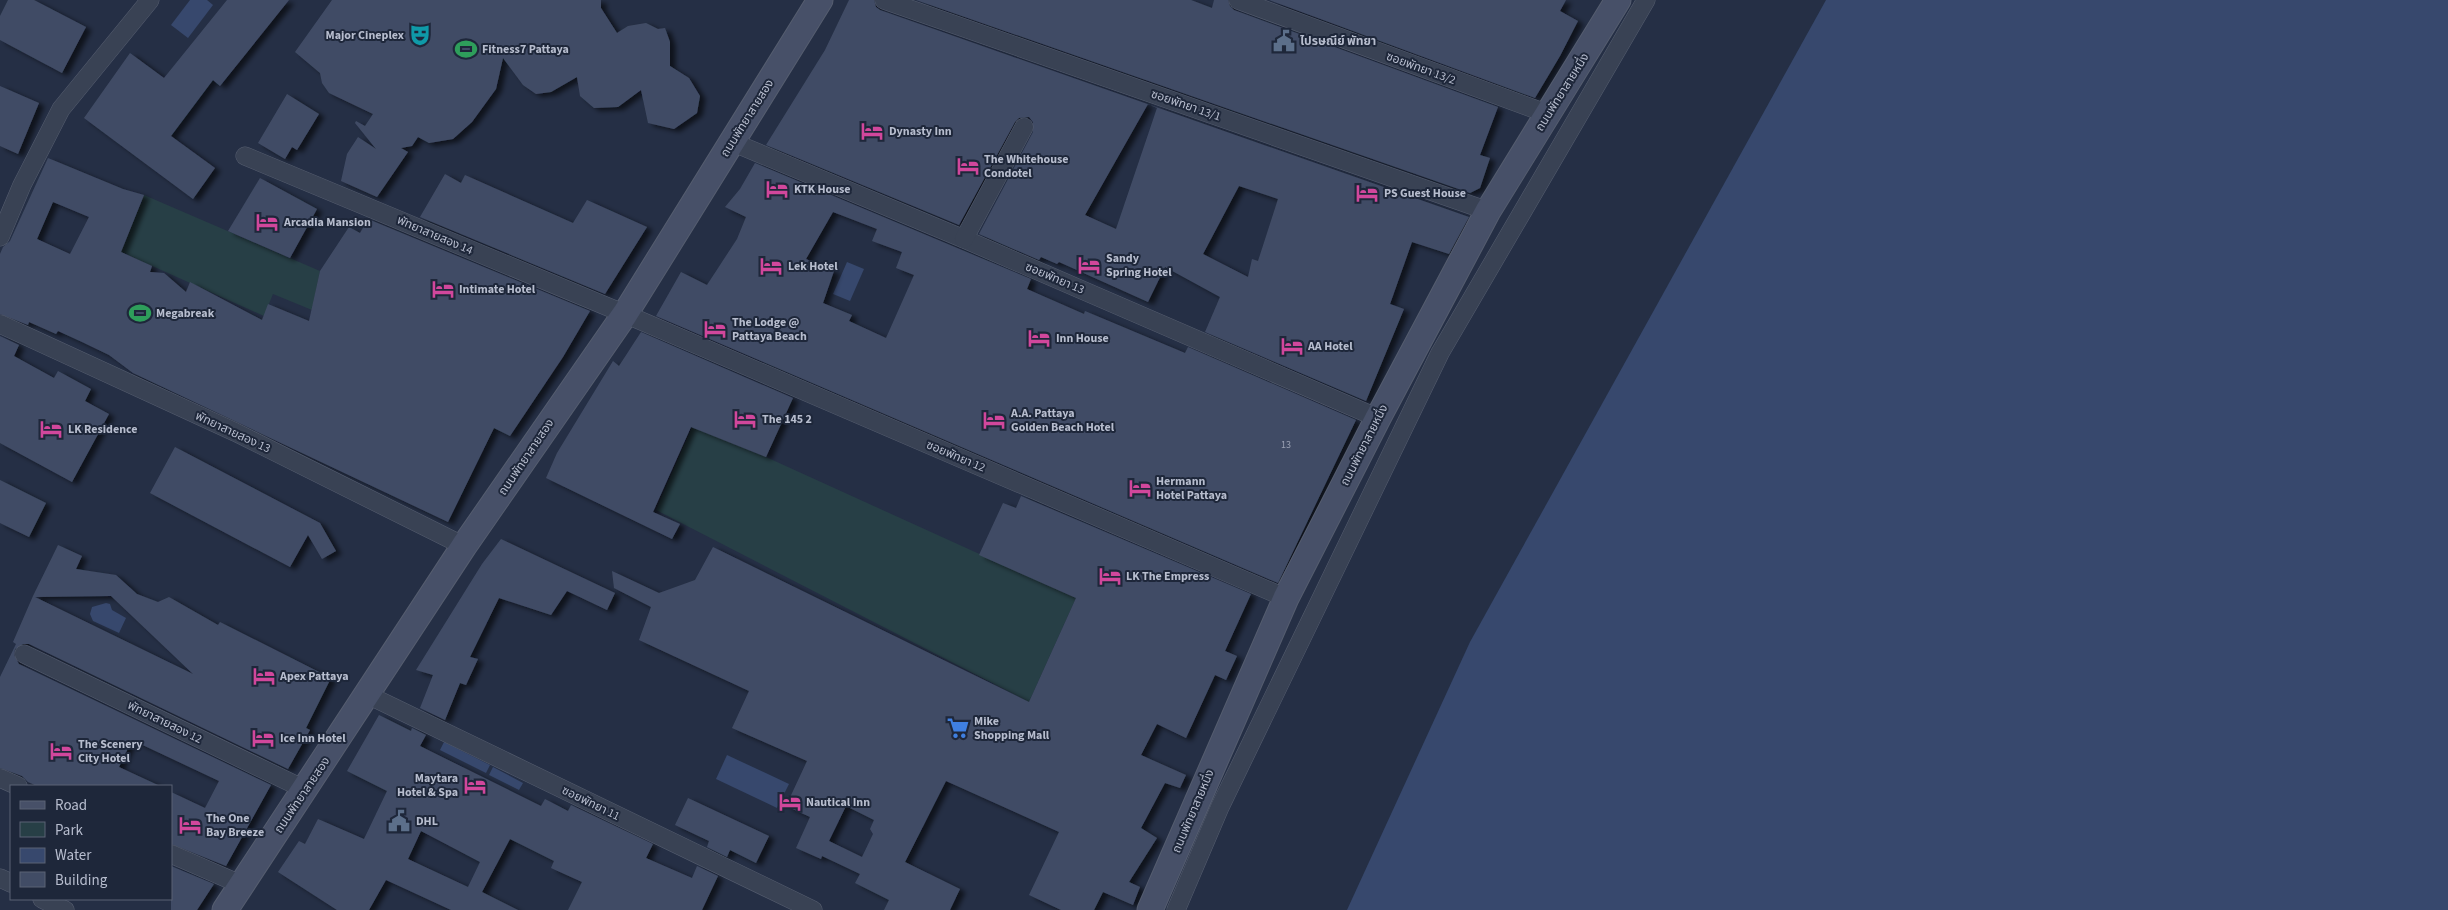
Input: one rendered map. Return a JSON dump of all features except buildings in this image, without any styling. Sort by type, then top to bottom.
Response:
[{"type":"main road","name":"ถนนพัทยาสายสอง","points":[[225,910],[306,790],[464,546],[625,314],[820,0]]},
{"type":"main road","name":"ถนนพัทยาสายหนึ่ง","points":[[1150,910],[1286,598],[1378,418],[1488,211],[1618,0]]},
{"type":"street","points":[[0,237],[22,185],[61,109],[150,0]]},
{"type":"street","name":"ซอยพัทยา 13/1","points":[[884,0],[1488,211]]},
{"type":"street","name":"ซอยพัทยา 13/2","points":[[1238,0],[1548,114]]},
{"type":"street","points":[[1176,910],[1220,807],[1440,353],[1646,0]]},
{"type":"street","points":[[964,239],[1024,127]]},
{"type":"street","name":"ซอยพัทยา 13","points":[[732,142],[964,239],[1378,418]]},
{"type":"street","name":"พัทยาสายสอง 14","points":[[245,156],[625,314]]},
{"type":"street","name":"ซอยพัทยา 12","points":[[625,314],[1286,598]]},
{"type":"street","name":"พัทยาสายสอง 13","points":[[0,324],[235,432],[464,546]]},
{"type":"street","name":"พัทยาสายสอง 12","points":[[24,654],[306,790]]},
{"type":"street","name":"ซอยพัทยา 11","points":[[368,695],[814,910]]},
{"type":"street","points":[[0,778],[16,785]]},
{"type":"street","points":[[172,854],[242,885]]},
{"type":"street","points":[[44,900],[65,910]]},
{"type":"green space","points":[[144,195],[320,271],[312,310],[273,294],[264,316],[121,252]]},
{"type":"green space","points":[[692,427],[766,457],[1076,598],[1029,702],[656,510]]},
{"type":"water","points":[[190,0],[207,0],[213,5],[188,38],[171,25]]},
{"type":"water","points":[[1826,0],[2448,0],[2448,910],[1347,910],[1470,642]]},
{"type":"water","points":[[847,262],[864,269],[850,301],[833,294]]},
{"type":"water","points":[[106,603],[110,604],[112,610],[126,618],[119,633],[93,621],[90,614],[92,607]]},
{"type":"water","points":[[444,742],[490,765],[486,773],[440,750]]},
{"type":"water","points":[[727,755],[789,784],[777,808],[716,779]]},
{"type":"water","points":[[493,767],[523,783],[519,790],[489,775]]},
{"type":"place","name":"Major Cineplex","points":[[420,35]]},
{"type":"place","name":"ไปรษณีย์ พัทยา","points":[[1284,41]]},
{"type":"place","name":"Fitness7 Pattaya","points":[[466,49]]},
{"type":"place","name":"Dynasty Inn","points":[[872,131]]},
{"type":"place","name":"The Whitehouse Condotel","points":[[968,166]]},
{"type":"place","name":"KTK House","points":[[777,189]]},
{"type":"place","name":"PS Guest House","points":[[1367,193]]},
{"type":"place","name":"Arcadia Mansion","points":[[267,222]]},
{"type":"place","name":"Sandy Spring Hotel","points":[[1089,265]]},
{"type":"place","name":"Lek Hotel","points":[[771,266]]},
{"type":"place","name":"Intimate Hotel","points":[[443,289]]},
{"type":"place","name":"Megabreak","points":[[140,313]]},
{"type":"place","name":"The Lodge @ Pattaya Beach","points":[[715,329]]},
{"type":"place","name":"Inn House","points":[[1039,338]]},
{"type":"place","name":"AA Hotel","points":[[1292,346]]},
{"type":"place","name":"The 145 2","points":[[745,419]]},
{"type":"place","name":"A.A. Pattaya Golden Beach Hotel","points":[[994,420]]},
{"type":"place","name":"LK Residence","points":[[51,429]]},
{"type":"place","name":"Hermann Hotel Pattaya","points":[[1140,488]]},
{"type":"place","name":"LK The Empress","points":[[1110,576]]},
{"type":"place","name":"Apex Pattaya","points":[[264,676]]},
{"type":"place","name":"Mike Shopping Mall","points":[[958,728]]},
{"type":"place","name":"Ice Inn Hotel","points":[[263,738]]},
{"type":"place","name":"The Scenery City Hotel","points":[[61,751]]},
{"type":"place","name":"Maytara Hotel & Spa","points":[[475,785]]},
{"type":"place","name":"Nautical Inn","points":[[790,802]]},
{"type":"place","name":"DHL","points":[[399,821]]},
{"type":"place","name":"The One Bay Breeze","points":[[190,825]]}]
